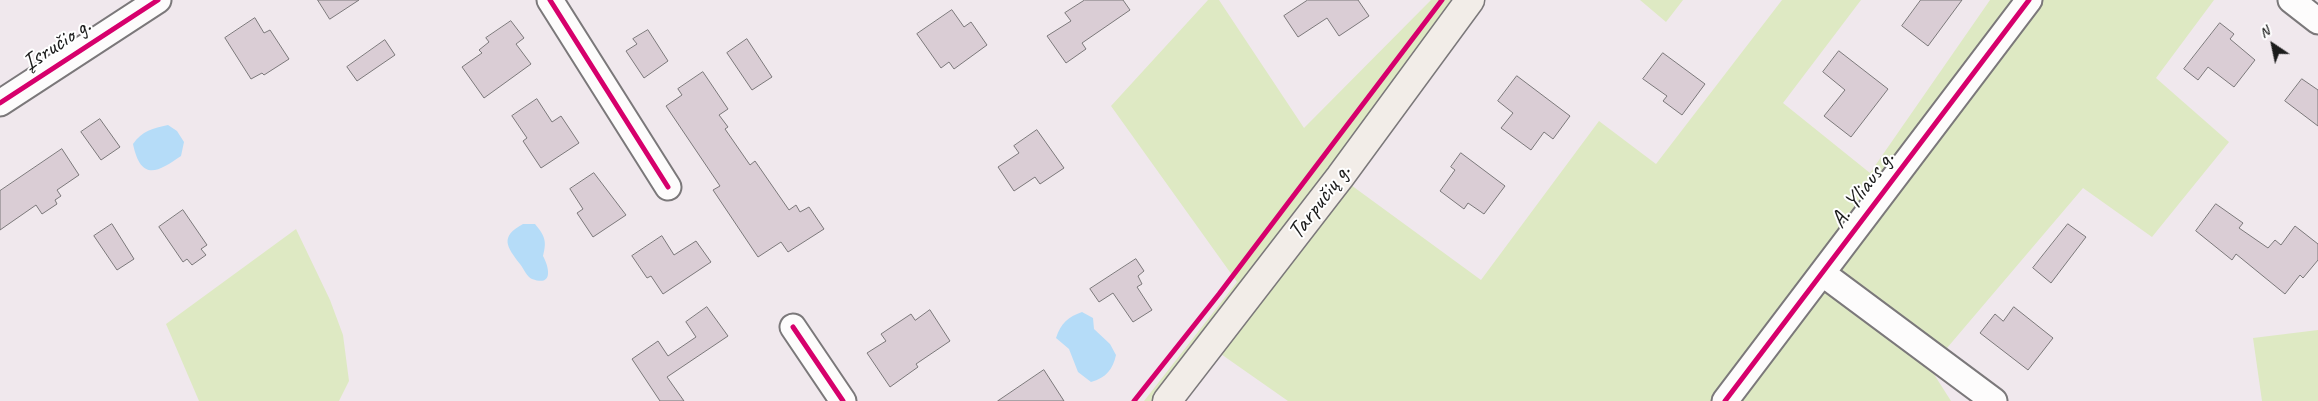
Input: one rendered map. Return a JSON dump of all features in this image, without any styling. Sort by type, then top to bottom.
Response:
[{"type":"main road","name":"Tarpučių g.","points":[[1167,401],[1340,177],[1470,0]]},
{"type":"street","name":"Įsručio g.","points":[[0,103],[158,0]]},
{"type":"street","points":[[550,0],[668,187]]},
{"type":"street","name":"A. Yliaus g.","points":[[1725,401],[2029,0]]},
{"type":"street","points":[[2291,0],[2318,21]]},
{"type":"street","points":[[1822,273],[1994,401]]},
{"type":"street","points":[[793,327],[843,401]]},
{"type":"green space","points":[[1208,0],[1219,0],[1304,128],[1431,0],[1470,0],[1340,177],[1481,280],[1599,121],[1656,164],[1782,0],[1861,0],[1783,103],[1870,173],[1990,0],[2214,0],[2156,78],[2229,142],[2152,237],[2083,188],[1930,368],[1951,401],[1288,401],[1218,352],[1167,401],[1144,401],[1237,282],[1111,106]]},
{"type":"green space","points":[[1640,0],[1683,0],[1666,22]]},
{"type":"green space","points":[[296,229],[330,300],[343,335],[349,381],[339,401],[199,401],[166,324]]},
{"type":"green space","points":[[2318,330],[2318,401],[2262,401],[2253,338]]},
{"type":"water","points":[[168,125],[177,131],[184,142],[181,156],[158,169],[146,169],[136,156],[133,144],[148,131]]},
{"type":"water","points":[[523,224],[535,224],[543,235],[545,246],[543,256],[548,270],[547,278],[544,280],[539,281],[529,277],[509,247],[508,238],[511,233]]},
{"type":"water","points":[[1082,312],[1093,318],[1094,329],[1110,344],[1116,355],[1113,365],[1108,372],[1101,378],[1091,382],[1078,372],[1069,349],[1056,338],[1060,328],[1066,321]]},
{"type":"building","points":[[318,0],[359,0],[330,19]]},
{"type":"building","points":[[1085,0],[1123,0],[1130,10],[1082,43],[1086,49],[1066,63],[1047,36],[1071,21],[1065,13]]},
{"type":"building","points":[[1308,0],[1358,0],[1369,16],[1339,36],[1327,18],[1298,37],[1284,16]]},
{"type":"building","points":[[1921,0],[1962,0],[1928,46],[1902,26]]},
{"type":"building","points":[[952,10],[964,27],[971,22],[987,45],[954,69],[949,62],[941,68],[917,34]]},
{"type":"building","points":[[255,18],[264,33],[270,30],[289,59],[264,75],[262,73],[251,79],[225,38]]},
{"type":"building","points":[[511,21],[524,38],[516,44],[531,64],[484,98],[462,67],[482,53],[479,50],[489,42],[486,38]]},
{"type":"building","points":[[2220,23],[2234,34],[2230,39],[2255,60],[2234,87],[2208,67],[2198,80],[2184,69]]},
{"type":"building","points":[[648,30],[668,61],[644,78],[626,51],[637,44],[633,39]]},
{"type":"building","points":[[747,39],[772,77],[752,90],[727,53]]},
{"type":"building","points":[[385,40],[395,55],[357,81],[347,67]]},
{"type":"building","points":[[1839,51],[1888,89],[1851,137],[1824,116],[1845,90],[1823,72]]},
{"type":"building","points":[[1663,53],[1705,84],[1682,115],[1663,101],[1667,96],[1643,79]]},
{"type":"building","points":[[703,72],[728,109],[719,115],[728,127],[725,129],[750,165],[755,161],[789,210],[796,205],[800,212],[809,207],[824,229],[788,252],[781,242],[758,257],[713,190],[720,186],[666,106],[682,95],[678,89]]},
{"type":"building","points":[[1517,76],[1570,116],[1553,139],[1544,132],[1531,150],[1501,128],[1513,113],[1498,101]]},
{"type":"building","points":[[2302,79],[2318,90],[2318,126],[2285,101]]},
{"type":"building","points":[[537,99],[552,122],[561,116],[579,143],[541,168],[523,141],[527,138],[512,116]]},
{"type":"building","points":[[100,119],[120,147],[101,160],[81,132]]},
{"type":"building","points":[[1037,130],[1064,168],[1040,184],[1035,177],[1014,191],[998,167],[1019,153],[1014,146]]},
{"type":"building","points":[[62,149],[79,175],[57,190],[61,196],[55,200],[57,204],[42,214],[36,205],[0,230],[0,191]]},
{"type":"building","points":[[1461,153],[1505,186],[1484,214],[1468,203],[1464,209],[1440,191],[1455,170],[1451,167]]},
{"type":"building","points":[[594,173],[626,215],[593,237],[577,213],[583,209],[570,189]]},
{"type":"building","points":[[2216,204],[2243,223],[2239,228],[2268,248],[2275,240],[2281,245],[2295,226],[2318,244],[2318,260],[2303,278],[2300,275],[2285,294],[2236,254],[2232,260],[2196,231]]},
{"type":"building","points":[[183,210],[207,245],[201,249],[206,255],[192,265],[187,259],[183,262],[159,227]]},
{"type":"building","points":[[112,224],[134,259],[117,270],[94,236]]},
{"type":"building","points":[[2068,224],[2086,237],[2051,283],[2033,268]]},
{"type":"building","points":[[662,236],[674,255],[696,241],[711,262],[663,294],[651,276],[647,278],[632,256]]},
{"type":"building","points":[[1136,259],[1144,271],[1138,276],[1142,284],[1137,287],[1152,310],[1133,322],[1113,293],[1099,302],[1090,289]]},
{"type":"building","points":[[707,307],[728,336],[667,377],[684,401],[660,401],[632,359],[658,341],[668,356],[696,337],[686,322]]},
{"type":"building","points":[[2014,307],[2053,338],[2028,370],[1980,333],[1995,314],[2003,321]]},
{"type":"building","points":[[930,310],[950,341],[916,364],[918,367],[890,387],[867,353],[886,341],[881,334],[911,314],[915,320]]},
{"type":"building","points":[[1044,370],[1064,401],[998,401]]},
{"type":"cycle path","points":[[0,103],[158,0]]},
{"type":"cycle path","points":[[550,0],[668,187]]},
{"type":"cycle path","points":[[1134,401],[1219,294],[1442,0]]},
{"type":"cycle path","points":[[1725,401],[2029,0]]},
{"type":"cycle path","points":[[793,327],[843,401]]}]
